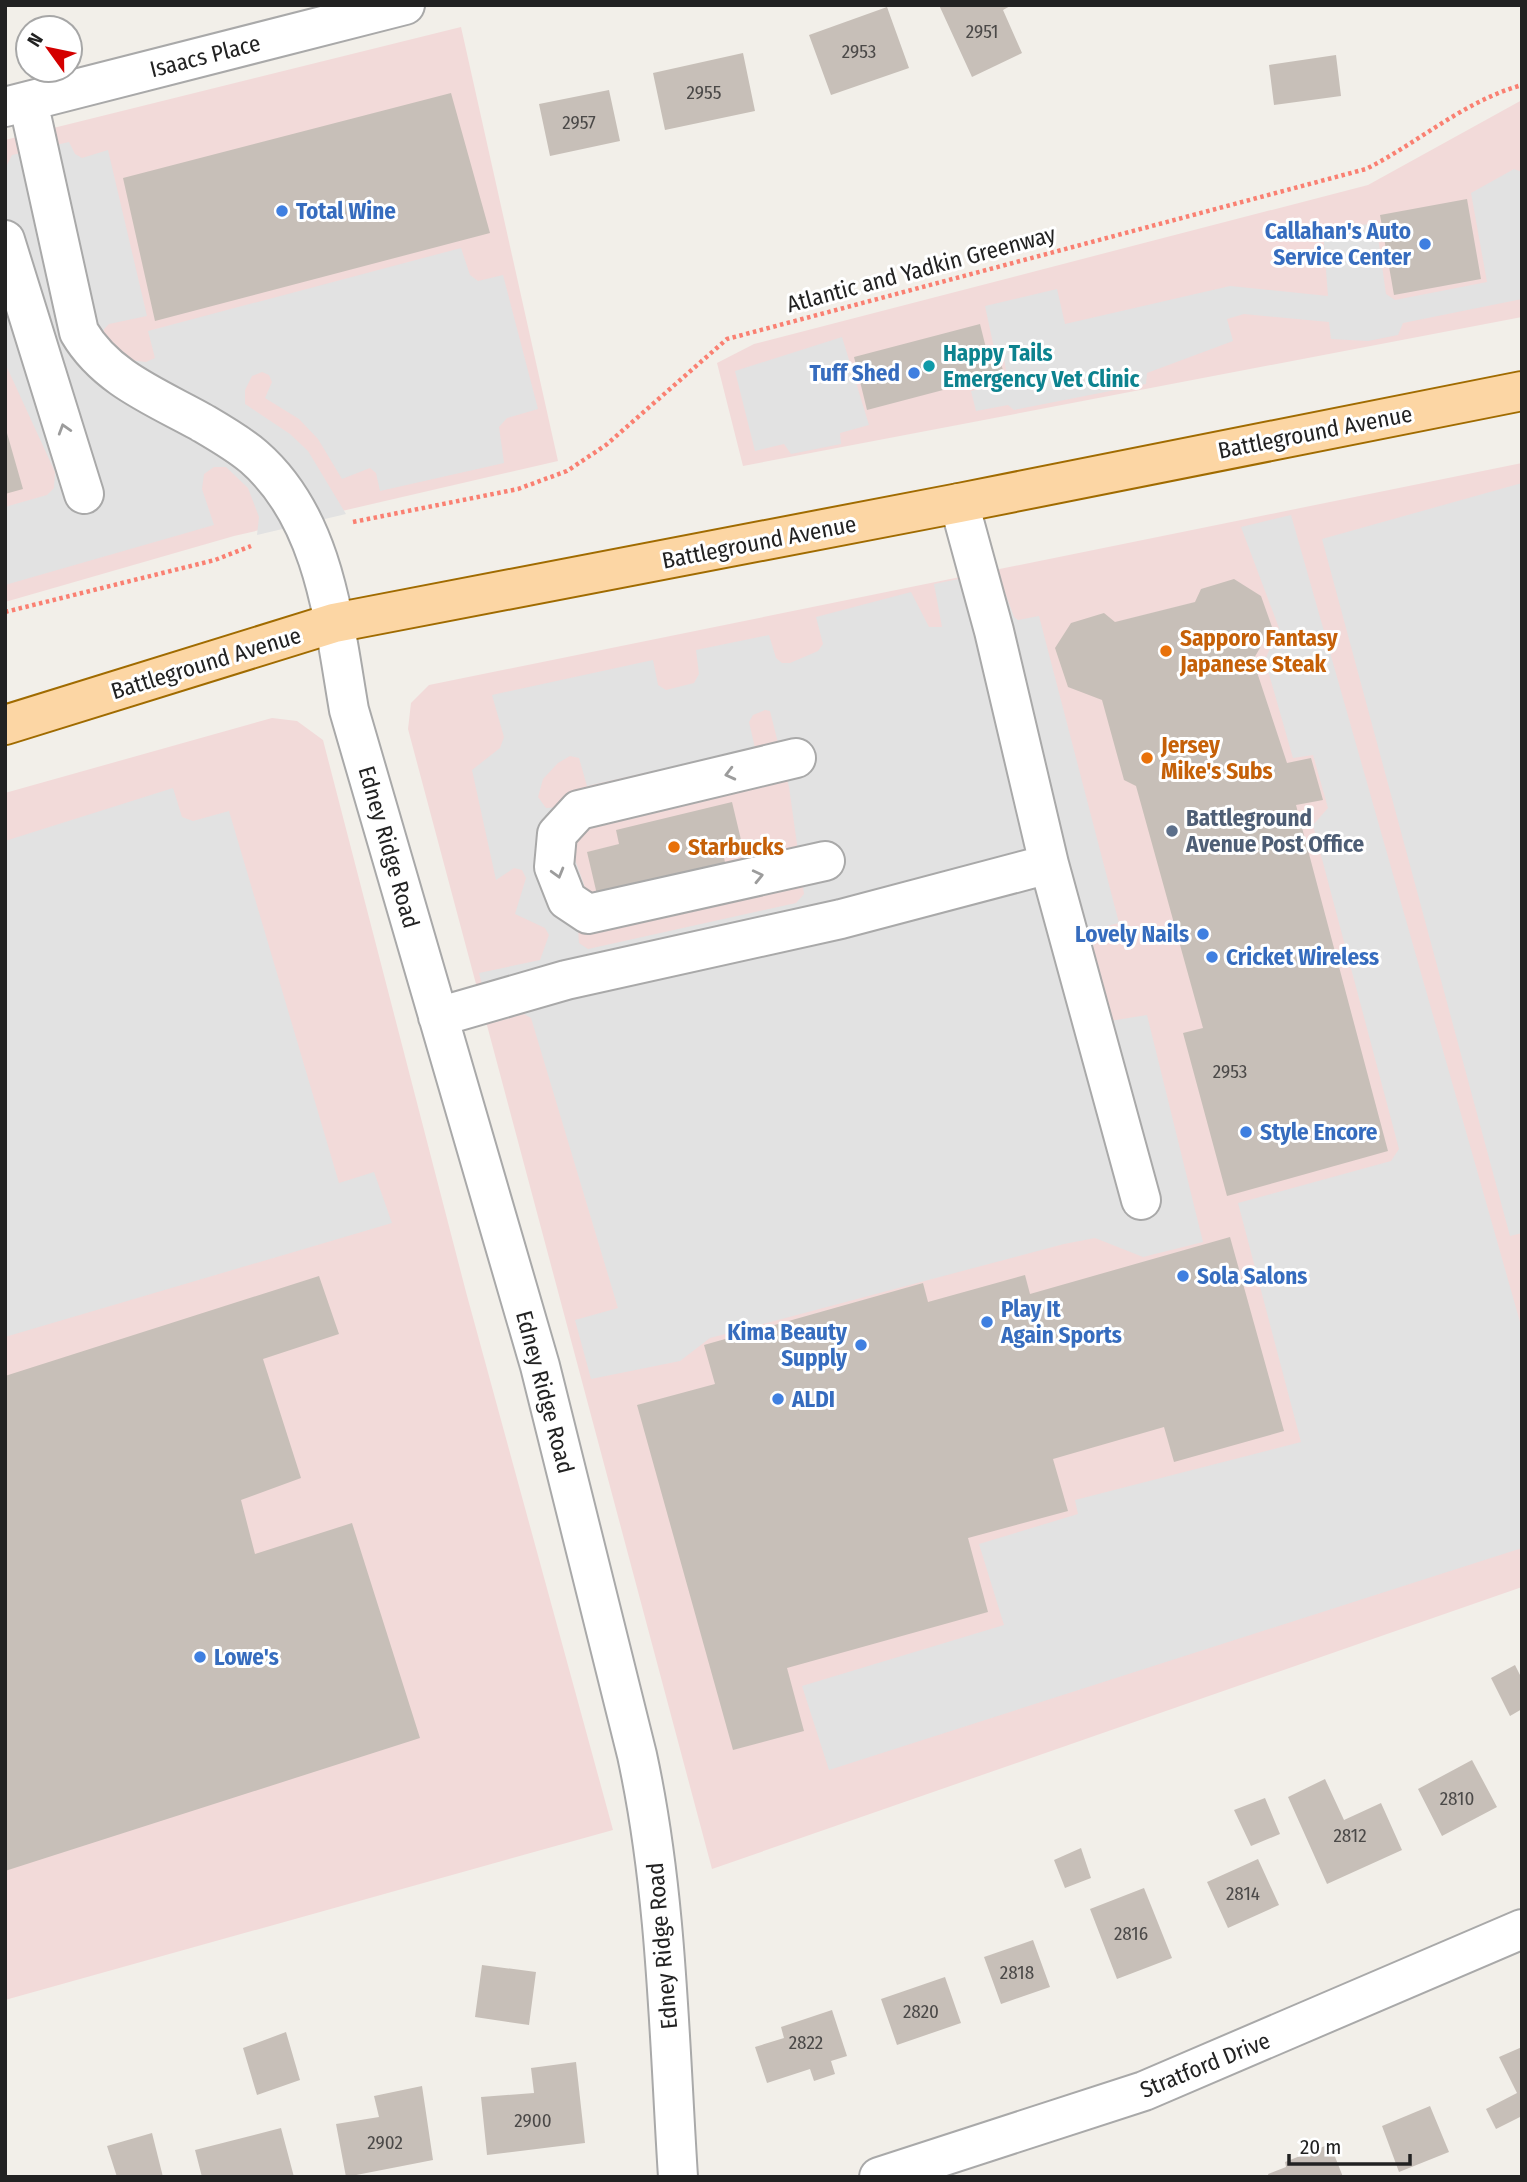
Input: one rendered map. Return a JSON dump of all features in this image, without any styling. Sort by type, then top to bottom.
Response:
[{"type":"main road","name":"Battleground Avenue","points":[[5,725],[334,623],[1522,391]]},
{"type":"street","name":"Isaacs Place","points":[[17,104],[405,5]]},
{"type":"street","name":"Edney Ridge Road","points":[[17,104],[79,332],[92,353],[114,372],[254,457],[287,495],[310,533],[334,623],[349,710],[540,1367],[646,1799],[659,1893],[678,2177]]},
{"type":"street","points":[[5,240],[84,494]]},
{"type":"street","points":[[959,503],[994,631],[1049,864],[1141,1200]]},
{"type":"street","points":[[796,758],[579,810],[556,834],[554,867],[567,900],[589,914],[824,861]]},
{"type":"street","points":[[438,1017],[566,980],[841,919],[1049,864]]},
{"type":"street","name":"Stratford Drive","points":[[879,2177],[1144,2091],[1522,1929]]},
{"type":"path","name":"Atlantic and Yadkin Greenway","points":[[353,523],[518,489],[567,471],[606,445],[727,339],[1366,169],[1399,152],[1468,107],[1522,85]]},
{"type":"path","points":[[5,612],[215,560],[251,547]]},
{"type":"shaded area","points":[[461,27],[558,461],[234,536],[5,602],[5,140]]},
{"type":"shaded area","points":[[1522,100],[1522,317],[743,466],[717,363],[754,344],[1368,185]]},
{"type":"shaded area","points":[[69,142],[75,154],[82,158],[108,150],[147,316],[109,324],[104,329],[103,339],[120,359],[146,362],[155,358],[148,331],[461,248],[470,275],[478,281],[503,275],[538,409],[507,418],[499,427],[504,463],[380,491],[376,473],[370,468],[342,479],[318,439],[299,419],[265,398],[272,382],[269,375],[262,372],[252,376],[245,390],[245,404],[290,434],[308,451],[346,514],[257,535],[259,517],[248,488],[226,467],[214,467],[204,474],[202,489],[214,525],[5,585],[5,507],[47,495],[54,488],[55,472],[5,363],[5,169],[12,155]]},
{"type":"shaded area","points":[[1514,169],[1522,172],[1522,299],[1403,323],[1398,335],[1368,341],[1331,339],[1329,322],[1244,314],[1227,319],[1233,341],[1147,373],[1146,384],[1014,410],[1008,405],[976,411],[971,391],[1008,382],[1002,347],[994,348],[985,306],[1057,289],[1065,324],[1230,286],[1328,296],[1323,230],[1376,223],[1386,294],[1395,300],[1487,282],[1471,193]]},
{"type":"shaded area","points":[[842,337],[869,425],[840,433],[841,444],[791,454],[784,444],[755,451],[735,371]]},
{"type":"shaded area","points":[[1522,463],[1522,1587],[712,1869],[408,729],[411,703],[429,685]]},
{"type":"shaded area","points":[[1522,483],[1522,1233],[1510,1236],[1322,539]]},
{"type":"shaded area","points":[[1291,515],[1522,1329],[1522,1548],[829,1770],[802,1686],[1004,1625],[979,1544],[1078,1514],[1075,1500],[1301,1442],[1238,1203],[1391,1161],[1399,1149],[1313,825],[1328,808],[1313,755],[1293,758],[1265,660],[1279,628],[1241,527]]},
{"type":"shaded area","points":[[997,571],[1014,617],[1018,620],[1039,616],[1119,923],[1087,931],[1110,1021],[1147,1015],[1203,1242],[1143,1257],[1095,1238],[1064,1244],[710,1338],[680,1361],[591,1379],[575,1320],[618,1308],[531,1018],[524,1014],[492,1023],[479,973],[540,960],[549,935],[545,928],[515,914],[526,878],[522,870],[514,868],[496,880],[472,770],[500,748],[504,737],[492,695],[653,660],[658,685],[666,690],[694,683],[699,674],[696,650],[769,635],[776,658],[782,663],[790,663],[818,651],[823,644],[816,617],[911,592],[929,627],[942,627],[934,584]],"holes":[[[765,710],[770,711],[789,787],[804,894],[796,903],[588,949],[579,943],[578,928],[598,923],[574,857],[561,807],[546,808],[538,797],[543,779],[558,763],[570,756],[579,758],[587,786],[755,748],[749,722],[753,715]]]},
{"type":"shaded area","points":[[272,718],[297,721],[323,740],[466,1292],[613,1830],[5,2000],[5,793]]},
{"type":"shaded area","points":[[173,788],[182,817],[193,821],[229,811],[339,1183],[374,1172],[392,1223],[5,1337],[5,841]]},
{"type":"building","points":[[939,5],[1012,5],[1003,10],[1022,53],[972,77]]},
{"type":"building","points":[[887,7],[909,68],[831,95],[809,35]]},
{"type":"building","points":[[743,53],[755,111],[665,130],[653,73]]},
{"type":"building","points":[[1336,55],[1341,96],[1274,105],[1269,65]]},
{"type":"building","points":[[609,90],[620,141],[550,156],[539,104]]},
{"type":"building","points":[[451,93],[490,233],[155,321],[123,178]]},
{"type":"building","points":[[1467,199],[1481,279],[1394,295],[1380,215]]},
{"type":"building","name":"Happy Tails Emergency Vet Clinic","points":[[980,324],[988,356],[998,353],[1004,374],[867,410],[854,357]]},
{"type":"building","points":[[5,426],[23,489],[5,494]]},
{"type":"building","points":[[1234,579],[1261,596],[1272,627],[1253,660],[1287,763],[1311,758],[1323,800],[1296,805],[1388,1151],[1227,1196],[1183,1033],[1203,1028],[1136,786],[1124,780],[1102,700],[1068,687],[1055,648],[1071,623],[1104,613],[1115,622],[1195,602],[1201,589]]},
{"type":"building","points":[[732,802],[742,844],[722,848],[727,872],[599,903],[587,852],[619,844],[616,830]]},
{"type":"building","points":[[1230,1237],[1284,1431],[1174,1462],[1164,1427],[1053,1459],[1068,1511],[968,1538],[988,1612],[787,1668],[804,1731],[733,1750],[637,1405],[715,1384],[704,1345],[923,1283],[928,1302],[1025,1275],[1030,1294]]},
{"type":"building","name":"Lowe's","points":[[319,1276],[339,1334],[263,1359],[301,1478],[241,1500],[255,1554],[352,1523],[420,1738],[5,1871],[5,1376]]},
{"type":"building","points":[[1515,1665],[1522,1679],[1522,1709],[1510,1716],[1491,1678]]},
{"type":"building","points":[[1472,1760],[1497,1807],[1442,1836],[1418,1789]]},
{"type":"building","points":[[1325,1779],[1344,1820],[1381,1803],[1402,1850],[1327,1884],[1288,1797]]},
{"type":"building","points":[[1265,1798],[1280,1834],[1251,1846],[1234,1810]]},
{"type":"building","points":[[1081,1848],[1091,1878],[1065,1888],[1054,1860]]},
{"type":"building","points":[[1258,1859],[1279,1905],[1228,1928],[1207,1882]]},
{"type":"building","points":[[1144,1888],[1172,1958],[1117,1979],[1090,1909]]},
{"type":"building","points":[[1033,1940],[1050,1987],[1001,2004],[984,1957]]},
{"type":"building","points":[[482,1965],[536,1972],[529,2025],[475,2017]]},
{"type":"building","points":[[945,1977],[961,2023],[897,2045],[881,1999]]},
{"type":"building","points":[[832,2010],[847,2056],[831,2061],[835,2074],[814,2081],[810,2069],[767,2083],[755,2047],[784,2038],[781,2027]]},
{"type":"building","points":[[286,2032],[300,2080],[257,2095],[243,2048]]},
{"type":"building","points":[[1522,2047],[1522,2116],[1496,2129],[1486,2109],[1517,2093],[1499,2057]]},
{"type":"building","points":[[576,2062],[585,2143],[487,2155],[481,2097],[534,2093],[531,2068]]},
{"type":"building","points":[[422,2086],[433,2160],[346,2177],[336,2124],[379,2117],[374,2096]]},
{"type":"building","points":[[1430,2106],[1449,2152],[1399,2172],[1382,2126]]},
{"type":"building","points":[[281,2128],[294,2177],[202,2177],[195,2150]]},
{"type":"building","points":[[152,2133],[163,2177],[117,2177],[107,2146]]},
{"type":"building","points":[[1330,2144],[1343,2177],[1269,2177],[1268,2174],[1286,2167],[1285,2162]]},
{"type":"place","name":"Total Wine","points":[[282,211]]},
{"type":"place","name":"Callahan's Auto Service Center","points":[[1425,244]]},
{"type":"place","name":"Happy Tails Emergency Vet Clinic","points":[[929,366]]},
{"type":"place","name":"Tuff Shed","points":[[914,373]]},
{"type":"place","name":"Sapporo Fantasy Japanese Steak","points":[[1166,651]]},
{"type":"place","name":"Jersey Mike's Subs","points":[[1147,758]]},
{"type":"place","name":"Battleground Avenue Post Office","points":[[1172,831]]},
{"type":"place","name":"Starbucks","points":[[674,847]]},
{"type":"place","name":"Lovely Nails","points":[[1203,934]]},
{"type":"place","name":"Cricket Wireless","points":[[1212,957]]},
{"type":"place","name":"Style Encore","points":[[1246,1132]]},
{"type":"place","name":"Sola Salons","points":[[1183,1276]]},
{"type":"place","name":"Play It Again Sports","points":[[987,1322]]},
{"type":"place","name":"Kima Beauty Supply","points":[[861,1345]]},
{"type":"place","name":"ALDI","points":[[778,1399]]},
{"type":"place","name":"Lowe's","points":[[200,1657]]}]
